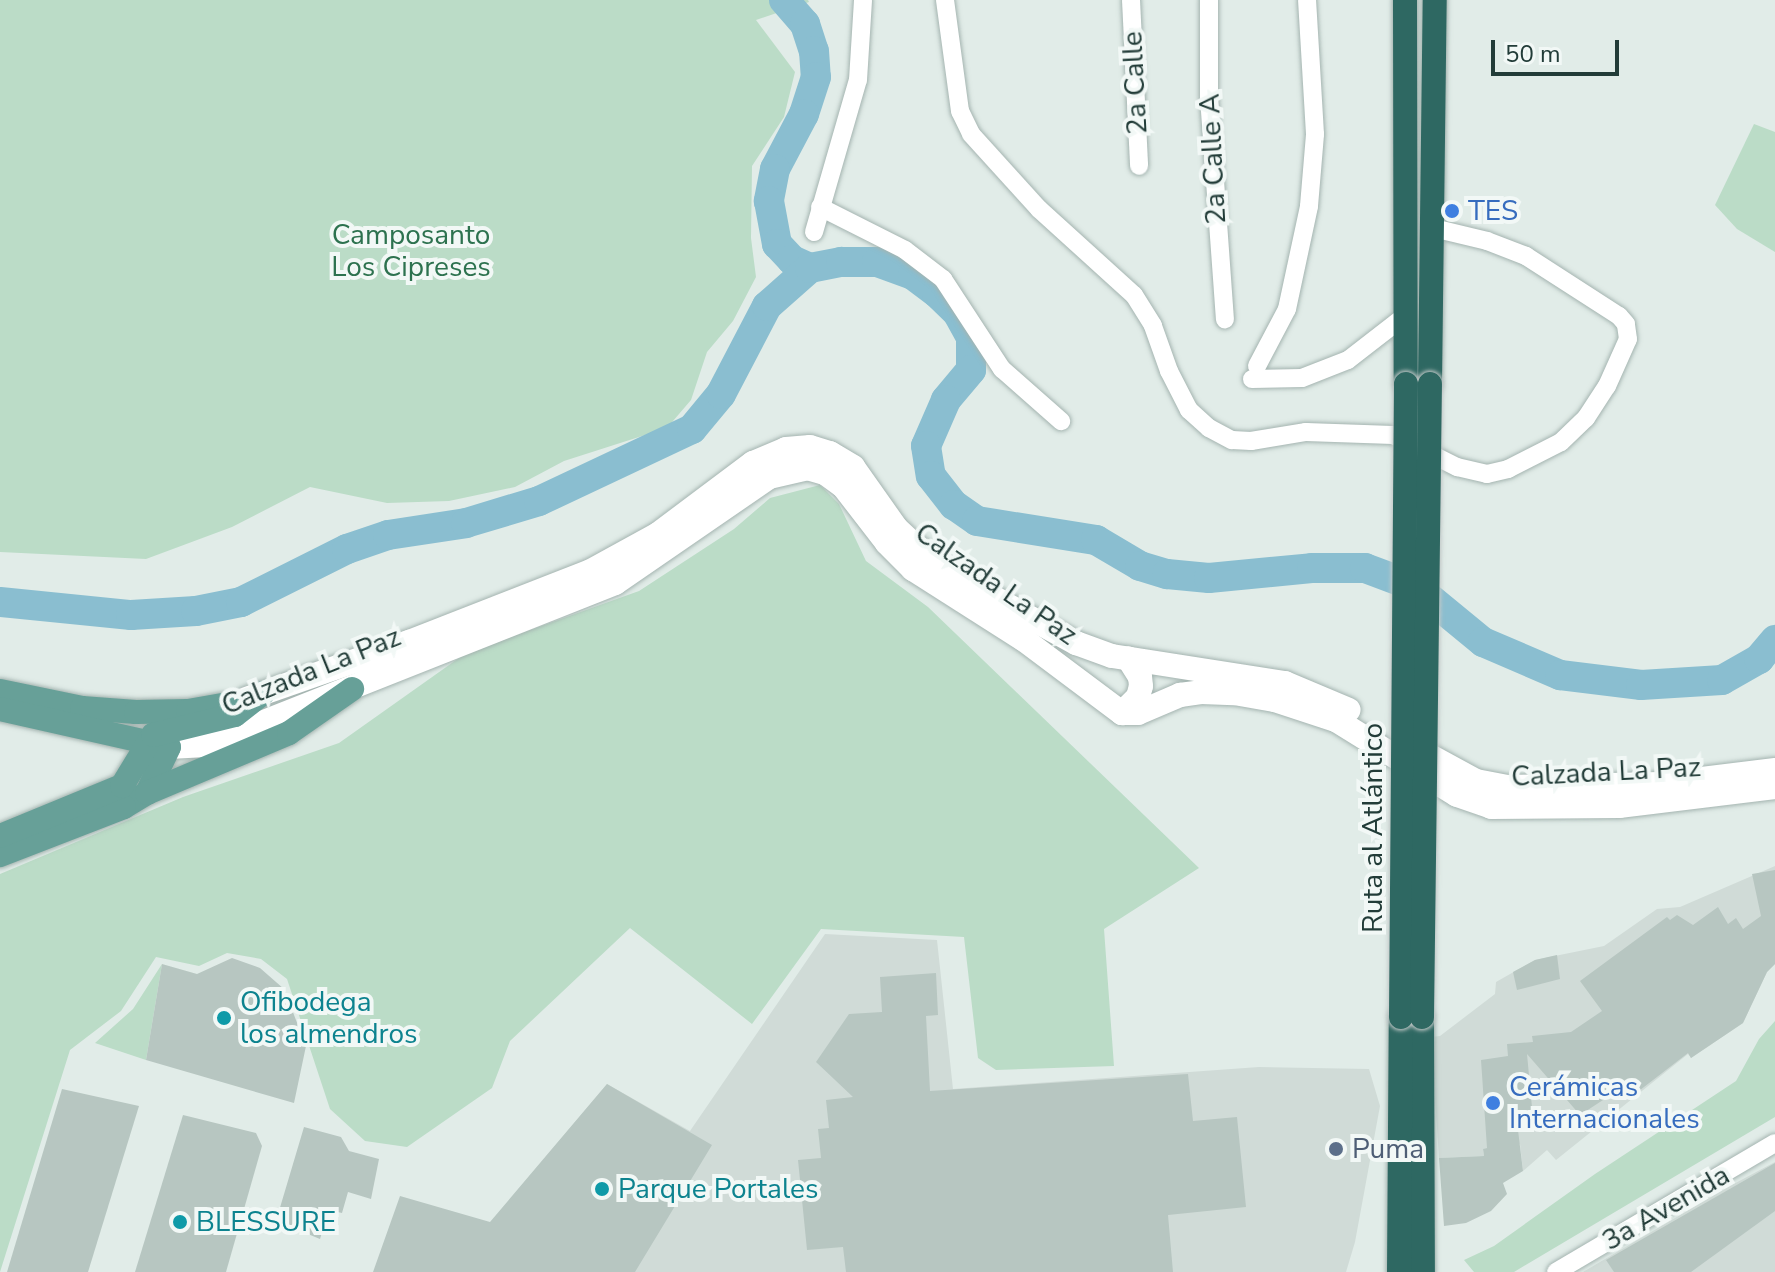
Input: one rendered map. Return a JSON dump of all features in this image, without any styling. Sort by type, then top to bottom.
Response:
[{"type":"highway","points":[[1405,0],[1406,315],[1418,384]]},
{"type":"highway","points":[[1418,384],[1433,228],[1435,0]]},
{"type":"highway","name":"Ruta al Atlántico","points":[[1399,1272],[1412,1017],[1418,384]]},
{"type":"highway","name":"Ruta al Atlántico","points":[[1412,1017],[1423,1272]]},
{"type":"main road","name":"Calzada La Paz","points":[[0,691],[82,708],[171,713],[225,704],[263,693],[423,636],[610,562],[658,534],[753,463],[786,449],[802,447],[824,450],[853,467],[904,537],[980,590],[1076,643],[1128,658],[1253,676],[1309,691],[1476,781],[1497,786],[1647,785],[1775,770]]},
{"type":"main road","name":"Calzada La Paz","points":[[0,709],[158,745],[206,745],[615,583],[675,545],[761,482],[786,470],[807,468],[825,473],[843,486],[887,543],[913,569],[1023,639],[1122,713],[1138,713],[1180,695],[1201,692],[1234,693],[1275,700],[1336,720],[1457,795],[1491,807],[1619,806],[1775,787]]},
{"type":"main road","points":[[1122,713],[1138,697],[1141,686],[1140,677],[1128,658]]},
{"type":"main road","points":[[0,855],[124,807],[147,793],[289,733],[352,689]]},
{"type":"main road","points":[[147,793],[158,745],[157,733],[185,730],[235,715],[263,693]]},
{"type":"main road","points":[[0,836],[122,786],[158,745]]},
{"type":"street","points":[[814,232],[858,80],[863,0]]},
{"type":"street","points":[[945,0],[960,111],[971,134],[1039,209],[1134,295],[1153,326],[1169,371],[1189,410],[1209,428],[1232,440],[1251,441],[1306,432],[1393,435],[1457,467],[1487,474],[1508,469],[1561,442],[1586,418],[1607,386],[1628,339],[1626,324],[1619,316],[1526,256],[1487,241],[1433,228]]},
{"type":"street","name":"2a Calle","points":[[1131,0],[1139,166]]},
{"type":"street","name":"2a Calle A","points":[[1209,0],[1209,97],[1225,319]]},
{"type":"street","points":[[1307,0],[1315,134],[1309,206],[1287,309],[1255,372],[1302,378],[1348,360],[1406,315]]},
{"type":"street","points":[[820,207],[905,250],[943,279],[1002,369],[1061,421]]},
{"type":"street","name":"3a Avenida","points":[[1556,1272],[1775,1143]]},
{"type":"shaded area","points":[[1775,866],[1775,964],[1767,972],[1743,1023],[1691,1058],[1688,1054],[1556,1160],[1547,1150],[1523,1171],[1520,1144],[1483,1149],[1484,1156],[1439,1158],[1431,1037],[1440,1036],[1495,994],[1496,982],[1535,960],[1604,946],[1657,909],[1680,907]]},
{"type":"shaded area","points":[[825,934],[937,940],[953,1089],[1259,1067],[1369,1069],[1380,1106],[1355,1242],[1346,1272],[466,1272],[481,1234],[607,1084],[690,1131]]},
{"type":"shaded area","points":[[1775,1162],[1775,1272],[1583,1272],[1728,1187]]},
{"type":"green space","name":"Camposanto Los Cipreses","points":[[0,0],[809,2],[756,20],[795,72],[784,117],[752,166],[751,238],[756,277],[733,321],[707,352],[691,400],[667,428],[564,461],[515,487],[449,501],[387,503],[310,487],[232,527],[146,559],[0,552]]},
{"type":"green space","points":[[1754,124],[1775,132],[1775,252],[1737,229],[1715,205]]},
{"type":"green space","points":[[820,485],[839,504],[866,561],[928,607],[1199,868],[1104,929],[1114,1066],[996,1070],[978,1058],[964,937],[821,929],[752,1024],[630,928],[510,1041],[492,1088],[407,1147],[365,1141],[330,1109],[287,979],[261,959],[227,953],[199,966],[156,957],[121,1011],[70,1050],[0,1272],[0,874],[183,797],[339,743],[466,653],[639,591],[734,529],[770,498]]},
{"type":"green space","points":[[162,964],[146,1060],[95,1043],[133,1009]]},
{"type":"green space","points":[[1775,1021],[1775,1117],[1514,1272],[1474,1272],[1464,1260],[1494,1246],[1595,1174],[1736,1081],[1759,1039]]},
{"type":"building","points":[[1775,870],[1775,964],[1767,972],[1743,1023],[1691,1058],[1688,1053],[1631,1097],[1623,1087],[1580,1115],[1527,1054],[1533,1118],[1517,1122],[1523,1171],[1503,1183],[1507,1194],[1491,1211],[1466,1223],[1444,1226],[1439,1158],[1484,1156],[1483,1149],[1487,1148],[1481,1060],[1508,1056],[1507,1044],[1533,1042],[1532,1036],[1571,1032],[1602,1011],[1580,981],[1667,917],[1670,920],[1677,915],[1693,925],[1718,907],[1728,924],[1736,918],[1743,929],[1761,916],[1752,874]]},
{"type":"building","points":[[1557,955],[1560,979],[1517,990],[1513,972],[1535,960]]},
{"type":"building","name":"Ofibodega los almendros","points":[[232,958],[260,968],[284,989],[306,1046],[294,1103],[146,1060],[162,964],[197,974]]},
{"type":"building","points":[[936,973],[938,1015],[926,1016],[930,1091],[1188,1074],[1193,1121],[1237,1117],[1246,1207],[1168,1215],[1173,1272],[846,1272],[843,1247],[807,1250],[798,1160],[821,1158],[818,1129],[829,1128],[826,1100],[853,1097],[816,1062],[849,1014],[882,1012],[880,977]]},
{"type":"building","name":"Parque Portales","points":[[607,1084],[712,1145],[635,1272],[373,1272],[400,1196],[490,1222]]},
{"type":"building","points":[[62,1089],[139,1106],[88,1272],[7,1272]]},
{"type":"building","name":"Ofibodega los almendros","points":[[183,1115],[256,1133],[262,1146],[226,1272],[135,1272]]},
{"type":"building","name":"Ofibodega los almendros","points":[[304,1127],[341,1137],[349,1151],[379,1159],[371,1199],[348,1192],[342,1213],[329,1210],[320,1239],[276,1221]]},
{"type":"building","points":[[1775,1163],[1775,1211],[1691,1272],[1614,1272],[1606,1260]]},
{"type":"waterway","points":[[784,0],[805,24],[814,51],[816,77],[804,114],[775,169],[769,201],[777,244],[792,260],[810,268]]},
{"type":"waterway","points":[[0,602],[131,615],[196,611],[241,602],[347,549],[388,535],[466,523],[539,501],[692,429],[721,394],[767,306],[810,268],[841,262],[877,262],[913,275],[937,293],[957,312],[971,337],[971,370],[946,400],[926,446],[931,476],[954,505],[977,521],[1096,540],[1140,566],[1167,574],[1209,578],[1312,568],[1365,568],[1416,587],[1483,642],[1560,675],[1641,685],[1722,680],[1759,659],[1775,640]]},
{"type":"place","name":"TES","points":[[1452,211]]},
{"type":"place","name":"Ofibodega los almendros","points":[[224,1018]]},
{"type":"place","name":"Cerámicas Internacionales","points":[[1493,1103]]},
{"type":"place","name":"Puma","points":[[1336,1149]]},
{"type":"place","name":"Parque Portales","points":[[602,1189]]},
{"type":"place","name":"BLESSURE","points":[[180,1222]]}]
